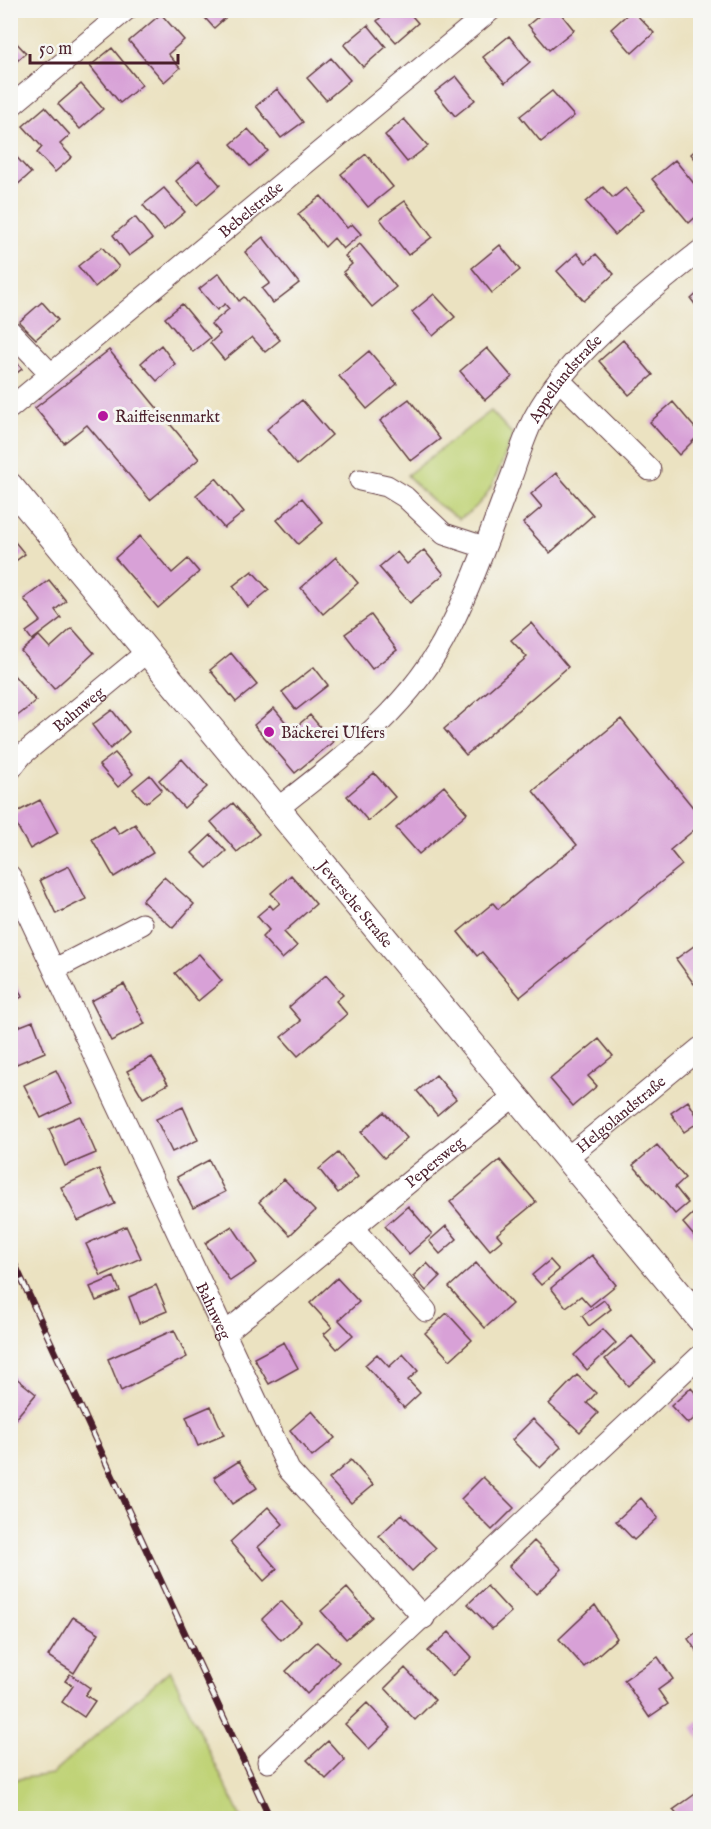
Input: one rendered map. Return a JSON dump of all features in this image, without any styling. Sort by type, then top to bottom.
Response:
[{"type":"street","points":[[10,106],[126,10]]},
{"type":"street","name":"Bebelstraße","points":[[10,408],[491,10]]},
{"type":"street","name":"Appellandstraße","points":[[278,808],[375,726],[402,701],[426,671],[449,630],[484,547],[534,416],[559,380],[632,306],[700,250]]},
{"type":"street","points":[[10,331],[51,374]]},
{"type":"street","points":[[559,380],[650,470]]},
{"type":"street","points":[[360,480],[387,486],[405,497],[444,534],[484,547]]},
{"type":"street","name":"Jeversche Straße","points":[[10,486],[514,1096],[568,1157],[700,1320]]},
{"type":"street","name":"Bahnweg","points":[[10,770],[22,755],[148,651]]},
{"type":"street","name":"Bahnweg","points":[[10,876],[289,1470],[424,1618]]},
{"type":"street","points":[[55,969],[142,924]]},
{"type":"street","name":"Helgolandstraße","points":[[568,1157],[700,1048]]},
{"type":"street","name":"Pepersweg","points":[[224,1334],[514,1096]]},
{"type":"street","points":[[353,1228],[426,1311]]},
{"type":"street","points":[[268,1762],[424,1618],[700,1356]]},
{"type":"green space","points":[[491,411],[513,435],[499,471],[487,493],[471,512],[459,519],[429,498],[407,475]]},
{"type":"green space","points":[[170,1670],[241,1818],[11,1818],[11,1780],[52,1774]]},
{"type":"building","points":[[198,10],[234,10],[214,28]]},
{"type":"building","points":[[388,10],[407,10],[418,23],[396,42],[377,21]]},
{"type":"building","points":[[546,10],[558,10],[574,30],[549,50],[528,25]]},
{"type":"building","points":[[632,10],[654,33],[632,53],[611,29]]},
{"type":"building","points":[[161,14],[184,40],[168,54],[180,68],[164,82],[129,41]]},
{"type":"building","points":[[368,25],[386,47],[363,67],[344,45]]},
{"type":"building","points":[[10,36],[26,53],[10,67]]},
{"type":"building","points":[[509,36],[530,62],[505,83],[483,57]]},
{"type":"building","points":[[112,48],[142,85],[120,103],[90,66]]},
{"type":"building","points":[[331,58],[350,80],[326,100],[307,78]]},
{"type":"building","points":[[456,76],[475,100],[455,116],[435,92]]},
{"type":"building","points":[[81,84],[103,109],[80,129],[58,104]]},
{"type":"building","points":[[277,89],[303,122],[281,138],[256,106]]},
{"type":"building","points":[[552,91],[574,116],[541,142],[520,116]]},
{"type":"building","points":[[45,107],[70,135],[60,144],[72,157],[55,172],[37,153],[42,147],[23,126]]},
{"type":"building","points":[[404,119],[428,146],[407,162],[385,135]]},
{"type":"building","points":[[248,129],[268,151],[250,166],[231,144]]},
{"type":"building","points":[[700,146],[700,165],[691,154]]},
{"type":"building","points":[[10,150],[31,173],[10,191]]},
{"type":"building","points":[[366,154],[393,187],[368,207],[341,174]]},
{"type":"building","points":[[675,160],[700,191],[700,213],[689,223],[652,179]]},
{"type":"building","points":[[199,161],[220,185],[197,205],[176,181]]},
{"type":"building","points":[[603,187],[613,198],[625,188],[644,209],[615,235],[586,202]]},
{"type":"building","points":[[164,188],[185,212],[164,230],[143,205]]},
{"type":"building","points":[[321,196],[347,228],[352,224],[361,234],[343,249],[334,238],[325,247],[298,214]]},
{"type":"building","points":[[405,201],[432,237],[408,255],[380,219]]},
{"type":"building","points":[[135,217],[152,239],[129,256],[113,235]]},
{"type":"building","points":[[263,237],[299,283],[273,303],[262,289],[270,283],[245,252]]},
{"type":"building","points":[[360,244],[396,287],[372,307],[343,272],[352,264],[345,256]]},
{"type":"building","points":[[500,245],[520,270],[492,293],[472,268]]},
{"type":"building","points":[[102,247],[119,267],[95,287],[78,266]]},
{"type":"building","points":[[577,253],[586,263],[596,254],[614,274],[584,301],[557,271]]},
{"type":"building","points":[[219,273],[239,301],[244,297],[280,340],[265,352],[252,337],[224,360],[210,343],[220,334],[211,324],[229,309],[225,304],[217,310],[199,289]]},
{"type":"building","points":[[700,291],[700,311],[691,299]]},
{"type":"building","points":[[434,294],[455,317],[433,336],[412,312]]},
{"type":"building","points":[[42,302],[58,320],[36,339],[19,322]]},
{"type":"building","points":[[182,304],[210,338],[193,352],[165,318]]},
{"type":"building","points":[[623,340],[653,375],[629,395],[599,361]]},
{"type":"building","points":[[161,345],[175,364],[157,381],[141,363]]},
{"type":"building","points":[[487,348],[512,377],[485,400],[460,371]]},
{"type":"building","name":"Raiffeisenmarkt","points":[[109,350],[199,459],[150,500],[87,425],[64,443],[35,408]]},
{"type":"building","points":[[369,351],[397,384],[367,409],[339,376]]},
{"type":"building","points":[[10,354],[22,369],[10,378]]},
{"type":"building","points":[[409,399],[440,439],[411,461],[380,421]]},
{"type":"building","points":[[302,400],[332,435],[297,465],[267,429]]},
{"type":"building","points":[[673,402],[700,434],[679,455],[650,422]]},
{"type":"building","points":[[556,473],[593,515],[550,553],[523,523],[542,507],[531,494]]},
{"type":"building","points":[[216,478],[244,512],[224,528],[196,495]]},
{"type":"building","points":[[302,498],[323,523],[298,544],[277,520]]},
{"type":"building","points":[[10,536],[25,554],[10,565]]},
{"type":"building","points":[[140,536],[172,573],[188,559],[199,572],[158,608],[115,558]]},
{"type":"building","points":[[424,550],[444,574],[410,603],[379,567],[397,552],[407,564]]},
{"type":"building","points":[[336,557],[358,583],[323,614],[301,588]]},
{"type":"building","points":[[252,571],[269,590],[248,607],[233,586]]},
{"type":"building","points":[[49,580],[66,601],[55,610],[61,618],[32,640],[26,632],[41,621],[24,599]]},
{"type":"building","points":[[371,615],[397,650],[372,669],[345,634]]},
{"type":"building","points":[[531,623],[568,667],[466,755],[444,729],[527,657],[511,640]]},
{"type":"building","points":[[72,628],[94,653],[54,689],[21,651],[39,636],[50,648]]},
{"type":"building","points":[[231,653],[257,685],[236,702],[210,670]]},
{"type":"building","points":[[314,667],[328,685],[296,710],[282,692]]},
{"type":"building","points":[[12,673],[36,701],[10,722],[10,674]]},
{"type":"building","points":[[274,708],[292,730],[310,715],[333,742],[295,773],[254,725]]},
{"type":"building","points":[[112,710],[129,732],[110,749],[92,725]]},
{"type":"building","points":[[621,719],[700,816],[700,825],[670,850],[682,865],[520,997],[482,952],[477,956],[458,932],[493,903],[498,909],[577,845],[533,791]]},
{"type":"building","points":[[115,753],[133,774],[118,787],[99,765]]},
{"type":"building","points":[[182,759],[207,787],[184,808],[159,780]]},
{"type":"building","points":[[374,773],[395,797],[368,821],[347,796]]},
{"type":"building","points":[[150,775],[162,790],[146,803],[133,789]]},
{"type":"building","points":[[444,786],[467,813],[419,854],[396,828]]},
{"type":"building","points":[[40,800],[58,833],[30,849],[11,815]]},
{"type":"building","points":[[233,803],[259,834],[237,852],[211,822]]},
{"type":"building","points":[[135,824],[153,853],[114,877],[92,839],[114,826],[119,834]]},
{"type":"building","points":[[211,835],[226,851],[207,868],[192,853]]},
{"type":"building","points":[[69,866],[86,899],[56,914],[40,880]]},
{"type":"building","points":[[291,875],[316,904],[284,932],[297,946],[282,959],[262,937],[269,930],[257,916],[270,905],[273,909],[280,903],[271,893]]},
{"type":"building","points":[[164,877],[194,904],[173,928],[142,901]]},
{"type":"building","points":[[698,943],[700,946],[700,979],[694,984],[676,959]]},
{"type":"building","points":[[199,954],[222,981],[198,1001],[175,973]]},
{"type":"building","points":[[10,971],[22,997],[10,1003]]},
{"type":"building","points":[[326,975],[343,995],[336,1001],[347,1014],[298,1056],[281,1037],[301,1021],[289,1007]]},
{"type":"building","points":[[124,984],[145,1024],[111,1041],[91,1001]]},
{"type":"building","points":[[33,1021],[45,1052],[12,1066],[10,1030]]},
{"type":"building","points":[[599,1039],[613,1056],[588,1076],[597,1086],[573,1106],[550,1079]]},
{"type":"building","points":[[152,1057],[168,1084],[143,1098],[127,1071]]},
{"type":"building","points":[[56,1070],[72,1103],[41,1118],[24,1085]]},
{"type":"building","points":[[436,1075],[456,1099],[437,1115],[417,1091]]},
{"type":"building","points":[[688,1101],[700,1121],[684,1132],[671,1113]]},
{"type":"building","points":[[183,1107],[198,1140],[172,1152],[156,1119]]},
{"type":"building","points":[[384,1112],[407,1138],[384,1158],[361,1132]]},
{"type":"building","points":[[80,1116],[96,1153],[65,1166],[49,1129]]},
{"type":"building","points":[[657,1145],[685,1178],[675,1187],[688,1203],[675,1214],[633,1165]]},
{"type":"building","points":[[338,1153],[358,1177],[338,1193],[319,1169]]},
{"type":"building","points":[[209,1160],[225,1192],[193,1208],[177,1177]]},
{"type":"building","points":[[500,1160],[536,1202],[497,1234],[502,1240],[490,1250],[450,1202]]},
{"type":"building","points":[[99,1169],[115,1204],[78,1221],[61,1187]]},
{"type":"building","points":[[284,1179],[315,1211],[290,1235],[259,1202]]},
{"type":"building","points":[[408,1206],[432,1234],[409,1254],[385,1226]]},
{"type":"building","points":[[700,1207],[700,1243],[683,1223]]},
{"type":"building","points":[[126,1226],[141,1258],[101,1276],[86,1244]]},
{"type":"building","points":[[232,1226],[257,1263],[230,1281],[205,1243]]},
{"type":"building","points":[[446,1226],[457,1239],[440,1254],[429,1241]]},
{"type":"building","points":[[592,1255],[616,1285],[590,1306],[581,1296],[566,1307],[551,1288]]},
{"type":"building","points":[[550,1260],[559,1270],[541,1285],[532,1275]]},
{"type":"building","points":[[427,1263],[440,1277],[426,1291],[413,1276]]},
{"type":"building","points":[[476,1263],[512,1304],[485,1328],[449,1287]]},
{"type":"building","points":[[114,1277],[120,1291],[96,1301],[90,1287]]},
{"type":"building","points":[[337,1278],[359,1302],[339,1320],[353,1335],[337,1349],[324,1334],[332,1327],[310,1303]]},
{"type":"building","points":[[156,1285],[167,1311],[139,1323],[129,1297]]},
{"type":"building","points":[[604,1300],[611,1309],[589,1326],[582,1316]]},
{"type":"building","points":[[447,1313],[472,1340],[450,1360],[425,1333]]},
{"type":"building","points":[[603,1329],[616,1343],[587,1370],[574,1355]]},
{"type":"building","points":[[174,1330],[187,1357],[121,1391],[108,1359]]},
{"type":"building","points":[[632,1336],[655,1362],[628,1386],[605,1359]]},
{"type":"building","points":[[284,1342],[298,1368],[269,1384],[254,1358]]},
{"type":"building","points":[[377,1354],[389,1367],[403,1354],[418,1371],[408,1380],[420,1393],[404,1408],[365,1365]]},
{"type":"building","points":[[10,1373],[36,1394],[10,1425]]},
{"type":"building","points":[[577,1375],[596,1393],[587,1403],[598,1413],[580,1432],[549,1404]]},
{"type":"building","points":[[691,1388],[700,1398],[700,1413],[688,1424],[671,1406]]},
{"type":"building","points":[[211,1406],[224,1435],[198,1446],[186,1417]]},
{"type":"building","points":[[312,1411],[335,1438],[312,1457],[290,1430]]},
{"type":"building","points":[[533,1419],[561,1447],[540,1468],[512,1440]]},
{"type":"building","points":[[351,1460],[373,1485],[351,1503],[329,1479]]},
{"type":"building","points":[[239,1461],[257,1488],[232,1504],[214,1477]]},
{"type":"building","points":[[483,1477],[514,1508],[492,1530],[461,1499]]},
{"type":"building","points":[[641,1498],[658,1518],[634,1540],[616,1521]]},
{"type":"building","points":[[268,1507],[283,1524],[258,1547],[277,1569],[264,1581],[230,1542]]},
{"type":"building","points":[[402,1514],[436,1548],[412,1571],[379,1536]]},
{"type":"building","points":[[534,1541],[562,1569],[536,1594],[509,1566]]},
{"type":"building","points":[[487,1586],[511,1612],[492,1629],[468,1604]]},
{"type":"building","points":[[347,1588],[372,1617],[346,1639],[321,1611]]},
{"type":"building","points":[[281,1601],[301,1622],[281,1640],[262,1619]]},
{"type":"building","points":[[595,1605],[617,1638],[584,1667],[559,1639]]},
{"type":"building","points":[[73,1617],[99,1633],[74,1673],[48,1656]]},
{"type":"building","points":[[700,1629],[700,1656],[688,1639]]},
{"type":"building","points":[[449,1632],[472,1657],[452,1676],[428,1651]]},
{"type":"building","points":[[317,1642],[339,1662],[307,1694],[286,1671]]},
{"type":"building","points":[[658,1657],[673,1679],[658,1690],[668,1704],[649,1717],[624,1680]]},
{"type":"building","points":[[405,1668],[435,1700],[415,1720],[385,1688]]},
{"type":"building","points":[[70,1674],[90,1688],[85,1695],[95,1701],[84,1717],[62,1702],[73,1686],[65,1681]]},
{"type":"building","points":[[367,1703],[391,1728],[369,1749],[345,1724]]},
{"type":"building","points":[[700,1720],[700,1740],[692,1727]]},
{"type":"building","points":[[328,1741],[345,1760],[326,1779],[307,1760]]},
{"type":"building","points":[[698,1792],[700,1818],[680,1818],[673,1810]]},
{"type":"railway","points":[[10,1254],[270,1818]]},
{"type":"place","name":"Raiffeisenmarkt","points":[[103,416]]},
{"type":"place","name":"Bäckerei Ulfers","points":[[269,732]]}]
